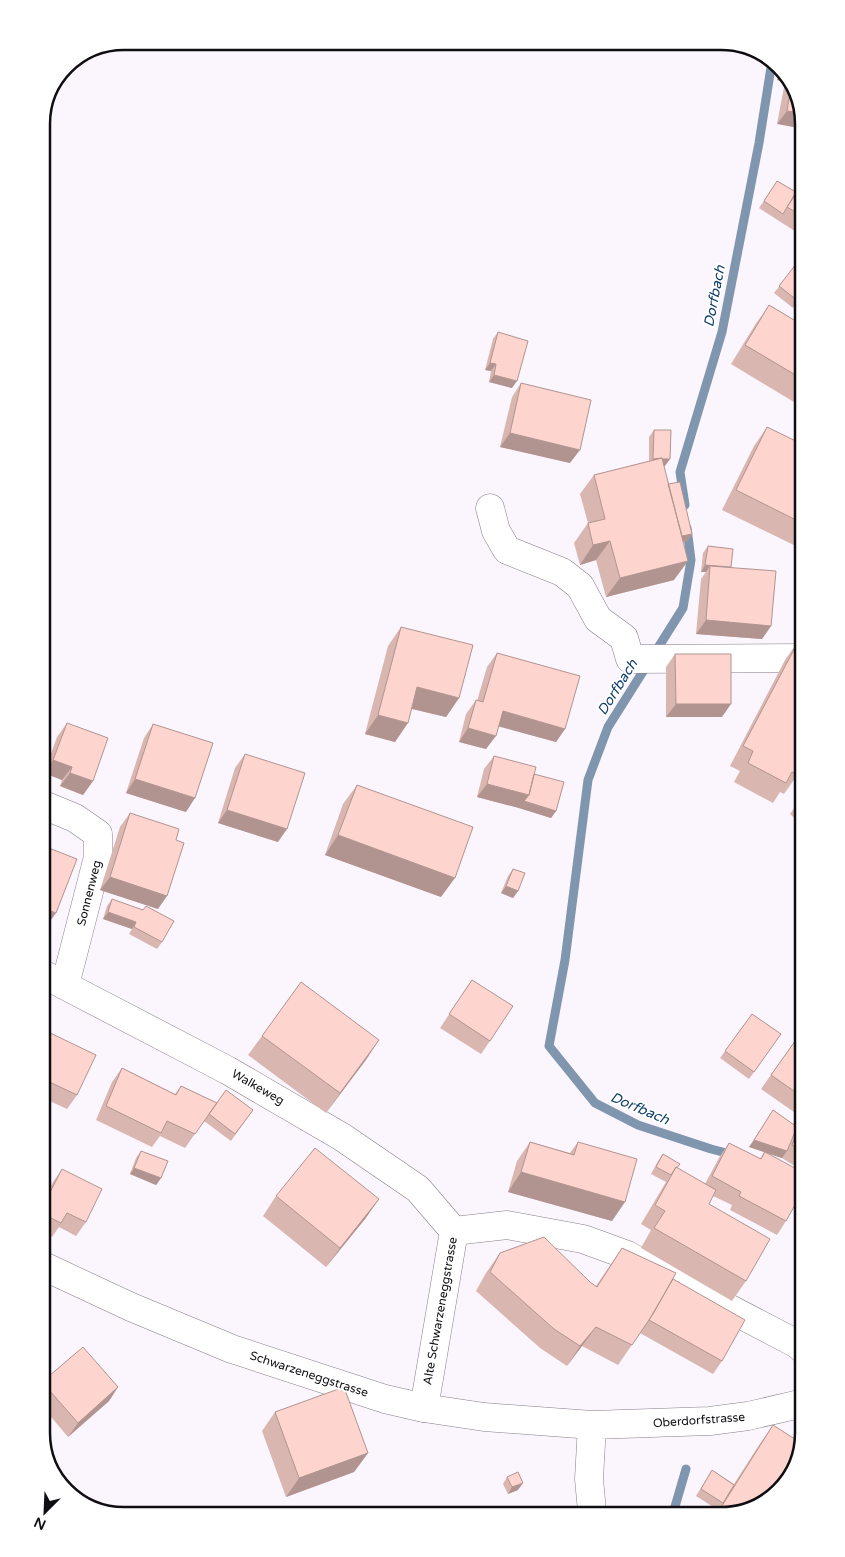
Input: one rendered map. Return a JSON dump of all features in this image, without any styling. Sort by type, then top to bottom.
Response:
[{"type":"street","points":[[490,508],[496,531],[507,550],[562,572],[580,586],[598,619],[624,638],[630,659],[795,658]]},
{"type":"street","name":"Sonnenweg","points":[[50,808],[75,818],[98,834],[98,857],[65,985]]},
{"type":"street","name":"Walkeweg","points":[[50,978],[227,1070],[342,1137],[418,1189],[454,1231]]},
{"type":"street","name":"Alte Schwarzeneggstrasse","points":[[424,1408],[454,1231],[506,1225],[583,1239],[627,1255],[795,1344]]},
{"type":"street","name":"Schwarzeneggstrasse","points":[[50,1269],[131,1307],[232,1349],[385,1400],[484,1417],[592,1425]]},
{"type":"street","name":"Oberdorfstrasse","points":[[592,1425],[710,1421],[748,1416],[795,1405]]},
{"type":"street","points":[[592,1425],[589,1479],[592,1507]]},
{"type":"building","points":[[789,97],[794,112],[787,111]]},
{"type":"building","points":[[777,181],[795,191],[783,214],[764,201]]},
{"type":"building","points":[[795,195],[795,212],[787,207]]},
{"type":"building","points":[[795,265],[795,299],[779,286]]},
{"type":"building","points":[[769,305],[795,321],[795,375],[745,345]]},
{"type":"building","points":[[498,332],[528,341],[517,381],[494,375],[496,364],[490,363]]},
{"type":"building","points":[[521,383],[591,400],[580,450],[510,433]]},
{"type":"building","points":[[767,427],[795,441],[795,520],[736,490]]},
{"type":"building","points":[[654,430],[671,430],[670,459],[653,459]]},
{"type":"building","points":[[662,458],[688,561],[620,578],[610,541],[593,545],[588,523],[605,519],[594,475]]},
{"type":"building","points":[[680,482],[692,534],[682,536],[668,484]]},
{"type":"building","points":[[708,546],[733,549],[731,567],[705,565]]},
{"type":"building","points":[[710,566],[776,571],[771,626],[706,620]]},
{"type":"building","points":[[401,627],[473,645],[459,698],[417,687],[408,723],[378,715]]},
{"type":"building","points":[[795,648],[795,773],[792,772],[786,783],[748,763],[753,751],[743,746]]},
{"type":"building","points":[[497,653],[580,676],[565,729],[503,711],[496,736],[468,728],[476,700],[483,702]]},
{"type":"building","points":[[675,654],[731,654],[731,704],[676,704]]},
{"type":"building","points":[[67,723],[108,738],[93,781],[70,773],[72,767],[53,760]]},
{"type":"building","points":[[153,724],[213,743],[195,798],[135,779]]},
{"type":"building","points":[[245,754],[305,773],[287,829],[227,810]]},
{"type":"building","points":[[494,756],[536,767],[529,795],[487,784]]},
{"type":"building","points":[[534,774],[564,782],[556,811],[524,801],[529,795]]},
{"type":"building","points":[[357,785],[473,827],[455,878],[338,835]]},
{"type":"building","points":[[130,813],[179,829],[176,840],[184,843],[167,896],[110,877]]},
{"type":"building","points":[[50,848],[77,859],[56,913],[50,911]]},
{"type":"building","points":[[513,869],[525,873],[518,891],[506,886]]},
{"type":"building","points":[[112,899],[143,910],[146,906],[174,921],[162,942],[134,927],[136,922],[108,912]]},
{"type":"building","points":[[472,980],[513,1006],[490,1041],[449,1014]]},
{"type":"building","points":[[301,982],[379,1040],[340,1093],[262,1036]]},
{"type":"building","points":[[752,1014],[781,1034],[754,1072],[725,1051]]},
{"type":"building","points":[[50,1033],[96,1055],[77,1095],[50,1082]]},
{"type":"building","points":[[795,1041],[795,1092],[771,1075]]},
{"type":"building","points":[[122,1068],[176,1095],[181,1086],[217,1103],[195,1134],[167,1121],[161,1133],[106,1106]]},
{"type":"building","points":[[226,1090],[253,1110],[235,1134],[209,1114]]},
{"type":"building","points":[[773,1110],[795,1126],[795,1132],[787,1151],[754,1140]]},
{"type":"building","points":[[530,1142],[574,1155],[578,1142],[637,1159],[625,1202],[521,1172]]},
{"type":"building","points":[[729,1143],[761,1159],[765,1152],[795,1168],[795,1205],[786,1221],[739,1196],[741,1192],[712,1176]]},
{"type":"building","points":[[315,1148],[379,1199],[340,1248],[276,1196]]},
{"type":"building","points":[[141,1151],[168,1161],[161,1178],[134,1168]]},
{"type":"building","points":[[663,1154],[680,1164],[671,1175],[656,1167]]},
{"type":"building","points":[[676,1167],[716,1190],[709,1204],[770,1239],[746,1281],[654,1228],[665,1211],[655,1205]]},
{"type":"building","points":[[62,1169],[102,1189],[86,1222],[67,1213],[61,1223],[50,1218],[50,1192]]},
{"type":"building","points":[[544,1237],[597,1287],[622,1248],[676,1273],[653,1314],[632,1345],[596,1327],[580,1346],[554,1329],[490,1272],[500,1253]]},
{"type":"building","points":[[673,1279],[745,1320],[722,1361],[649,1320]]},
{"type":"building","points":[[83,1347],[118,1387],[78,1423],[50,1391],[50,1375]]},
{"type":"building","points":[[344,1387],[368,1453],[299,1478],[275,1412]]},
{"type":"building","points":[[773,1425],[795,1439],[794,1447],[787,1465],[782,1474],[766,1492],[735,1506],[721,1507]]},
{"type":"building","points":[[712,1470],[734,1485],[723,1503],[701,1489]]},
{"type":"building","points":[[518,1472],[523,1483],[512,1487],[507,1477]]},
{"type":"waterway","name":"Dorfbach","points":[[685,505],[680,472],[722,332],[759,143],[771,69]]},
{"type":"waterway","name":"Dorfbach","points":[[687,528],[691,560],[683,608],[608,727],[588,780],[565,960],[549,1046],[595,1103],[638,1125],[734,1155]]},
{"type":"waterway","name":"Dorfbach","points":[[675,1507],[686,1469]]}]
